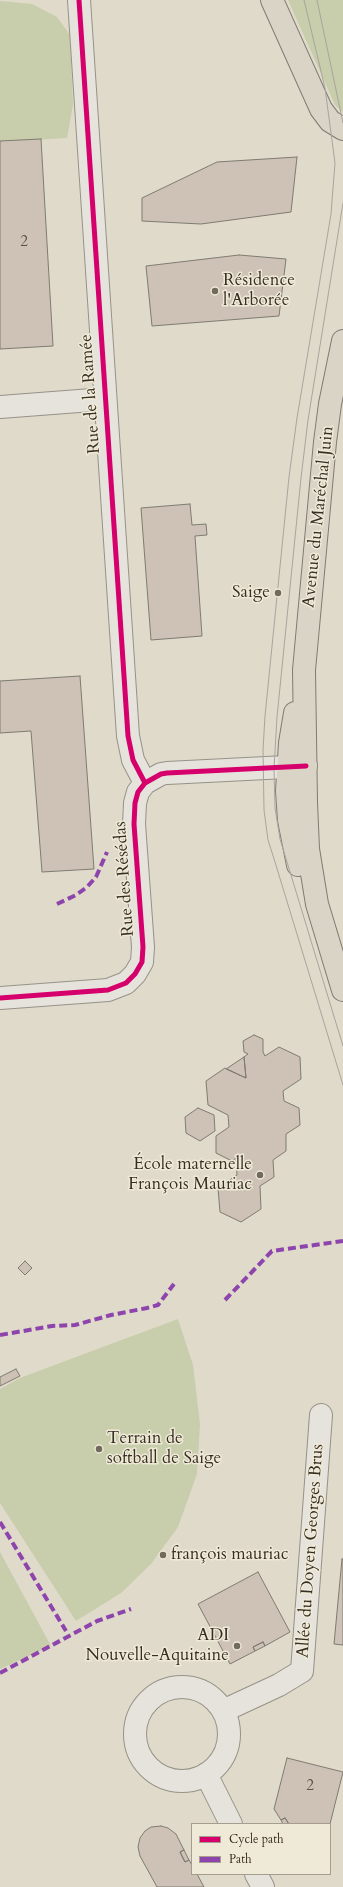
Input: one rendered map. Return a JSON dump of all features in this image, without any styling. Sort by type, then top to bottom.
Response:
[{"type":"main road","points":[[272,0],[321,109],[330,121],[343,129]]},
{"type":"main road","name":"Avenue du Maréchal Juin","points":[[341,977],[324,931],[304,884],[294,849],[289,813],[297,767],[296,699],[304,670],[325,442],[330,404],[343,341]]},
{"type":"street","name":"Rue de la Ramée","points":[[79,0],[128,736],[133,760],[145,783]]},
{"type":"street","points":[[0,406],[105,399]]},
{"type":"street","points":[[145,783],[161,774],[167,773],[297,767]]},
{"type":"street","name":"Rue des Résédas","points":[[0,998],[108,990],[126,983],[135,974],[142,962],[143,947],[134,824],[135,803],[138,792],[145,783]]},
{"type":"street","name":"Allée du Doyen Georges Brus","points":[[223,1711],[278,1685],[302,1671],[321,1415]]},
{"type":"street","points":[[178,1687],[192,1687],[204,1692],[215,1700],[223,1711],[229,1724],[229,1739],[225,1753],[217,1765],[206,1774],[192,1780],[176,1780],[162,1776],[149,1767],[140,1755],[135,1740],[136,1724],[142,1710],[152,1698],[165,1690],[178,1687]]},
{"type":"street","points":[[206,1774],[230,1823]]},
{"type":"street","points":[[257,1875],[263,1887]]},
{"type":"green space","points":[[288,0],[343,0],[343,112],[335,105]]},
{"type":"green space","points":[[0,1],[32,4],[57,17],[70,35],[73,105],[67,138],[0,142]]},
{"type":"green space","name":"Terrain de softball de Saige","points":[[178,1319],[193,1365],[200,1424],[197,1474],[178,1527],[151,1564],[121,1593],[76,1621],[0,1503],[0,1389],[20,1378]]},
{"type":"green space","points":[[0,1552],[51,1646],[0,1669]]},
{"type":"building","points":[[41,139],[53,346],[0,349],[0,141]]},
{"type":"building","points":[[297,157],[291,212],[201,224],[142,221],[142,198],[217,162]]},
{"type":"building","name":"Résidence l'Arborée","points":[[239,255],[286,259],[279,316],[152,326],[146,266]]},
{"type":"building","points":[[190,504],[192,525],[206,524],[207,535],[195,536],[202,636],[151,640],[141,508]]},
{"type":"building","points":[[80,676],[94,869],[42,872],[31,731],[0,733],[0,681]]},
{"type":"building","points":[[254,1035],[263,1039],[263,1052],[265,1056],[279,1047],[300,1057],[301,1079],[283,1091],[284,1101],[299,1108],[300,1125],[286,1134],[286,1151],[273,1160],[274,1177],[260,1186],[261,1209],[241,1222],[220,1212],[218,1188],[237,1175],[236,1158],[232,1161],[216,1153],[216,1136],[229,1127],[228,1115],[208,1105],[206,1081],[225,1068],[246,1078],[244,1057],[248,1054],[244,1052],[243,1041]]},
{"type":"building","points":[[244,1057],[246,1078],[226,1069]]},
{"type":"building","points":[[198,1108],[214,1115],[215,1131],[200,1141],[186,1133],[185,1117]]},
{"type":"building","points":[[25,1261],[32,1268],[25,1275],[18,1268]]},
{"type":"building","points":[[16,1369],[20,1376],[0,1386],[0,1377]]},
{"type":"building","points":[[343,1559],[343,1645],[334,1644]]},
{"type":"building","points":[[258,1572],[290,1632],[265,1646],[263,1642],[253,1647],[255,1651],[230,1664],[198,1604]]},
{"type":"building","points":[[263,1642],[265,1646],[255,1651],[253,1647]]},
{"type":"building","points":[[287,1758],[343,1772],[330,1823],[288,1823],[285,1818],[281,1820],[274,1809]]},
{"type":"building","points":[[285,1818],[288,1823],[282,1823],[281,1820]]},
{"type":"building","points":[[161,1826],[168,1828],[176,1834],[184,1850],[180,1852],[185,1862],[189,1860],[191,1863],[191,1875],[198,1875],[204,1887],[157,1887],[140,1856],[138,1847],[140,1838],[145,1831],[151,1827]]},
{"type":"building","points":[[184,1850],[189,1860],[185,1862],[180,1852]]},
{"type":"tram line","points":[[304,0],[325,88],[335,163],[331,214],[297,418],[289,477],[265,716],[263,750],[264,810],[268,840],[343,1085]]},
{"type":"tram line","points":[[317,0],[343,123]]},
{"type":"tram line","points":[[343,203],[308,420],[277,717],[274,769],[275,808],[280,839],[343,1046]]},
{"type":"marked path","points":[[57,904],[76,895],[87,887],[96,877],[107,852]]},
{"type":"marked path","points":[[225,1300],[272,1251],[343,1241]]},
{"type":"marked path","points":[[0,1335],[52,1326],[75,1325],[111,1315],[158,1305],[174,1284]]},
{"type":"marked path","points":[[0,1522],[66,1631]]},
{"type":"marked path","points":[[0,1673],[97,1621],[131,1609]]},
{"type":"cycle path","points":[[79,0],[128,736],[133,760],[145,783]]},
{"type":"cycle path","points":[[0,998],[108,990],[126,983],[135,974],[142,962],[143,947],[134,824],[135,803],[138,792],[145,783],[161,774],[167,773],[306,766]]},
{"type":"place","name":"Résidence l'Arborée","points":[[215,291]]},
{"type":"place","name":"Saige","points":[[278,593]]},
{"type":"place","name":"École maternelle François Mauriac","points":[[260,1175]]},
{"type":"place","name":"Terrain de softball de Saige","points":[[99,1449]]},
{"type":"place","name":"françois mauriac","points":[[163,1555]]},
{"type":"place","name":"ADI Nouvelle-Aquitaine","points":[[237,1646]]}]
